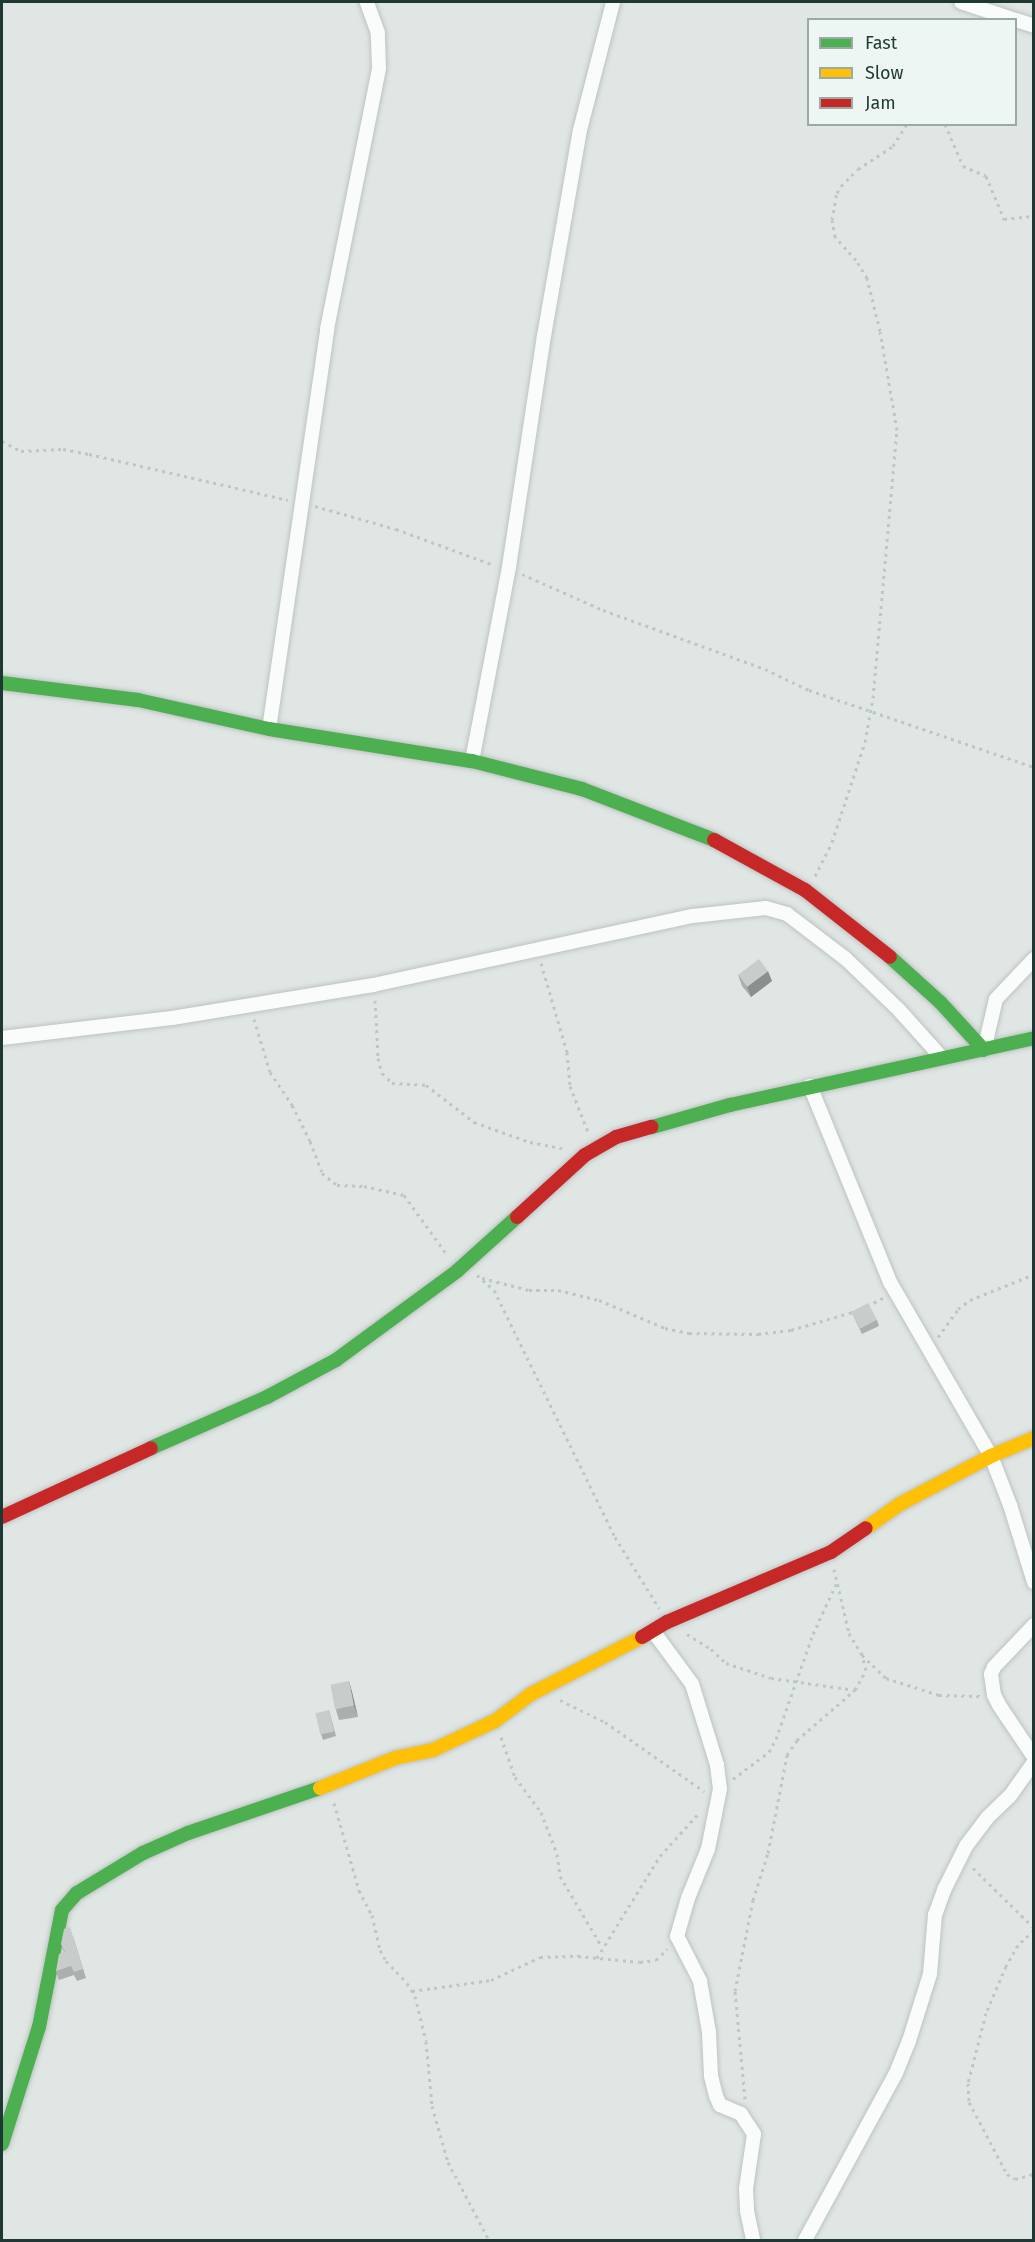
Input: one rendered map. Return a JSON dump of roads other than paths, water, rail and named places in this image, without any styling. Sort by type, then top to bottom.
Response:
[{"type":"street","points":[[269,729],[327,329],[379,68],[378,33],[367,2]]},
{"type":"street","points":[[472,761],[509,567],[580,130],[613,2]]},
{"type":"street","points":[[961,2],[1009,18]]},
{"type":"street","points":[[1017,21],[1034,26]]},
{"type":"street","points":[[2,683],[138,700],[269,729],[472,761],[582,789],[680,825],[728,846],[805,890],[896,962],[940,1002],[984,1050]]},
{"type":"street","points":[[2,1038],[172,1018],[373,985],[693,916],[749,908],[788,914],[806,927],[846,959],[899,1010],[942,1058]]},
{"type":"street","points":[[984,1050],[996,999],[1034,959]]},
{"type":"street","points":[[2,1517],[190,1429],[267,1397],[336,1360],[461,1267],[589,1152],[616,1137],[810,1086],[1034,1038]]},
{"type":"street","points":[[810,1086],[895,1292],[991,1456],[1010,1505],[1034,1582]]},
{"type":"street","points":[[2,2144],[39,2027],[60,1919],[63,1910],[77,1893],[143,1853],[189,1833],[330,1784],[395,1758],[433,1750],[495,1721],[540,1690],[668,1622],[831,1552],[900,1504],[991,1456],[1034,1438]]},
{"type":"street","points":[[1034,1624],[994,1667],[991,1674],[994,1695],[1034,1757]]},
{"type":"street","points":[[653,1631],[692,1684],[717,1765],[720,1789],[708,1849],[685,1907],[677,1936],[700,1981],[708,2032],[711,2076],[716,2097],[720,2105],[741,2114],[754,2134],[746,2189],[747,2211],[753,2241]]},
{"type":"street","points":[[805,2241],[896,2073],[909,2041],[930,1974],[935,1915],[966,1845],[1010,1796],[1034,1762]]}]
